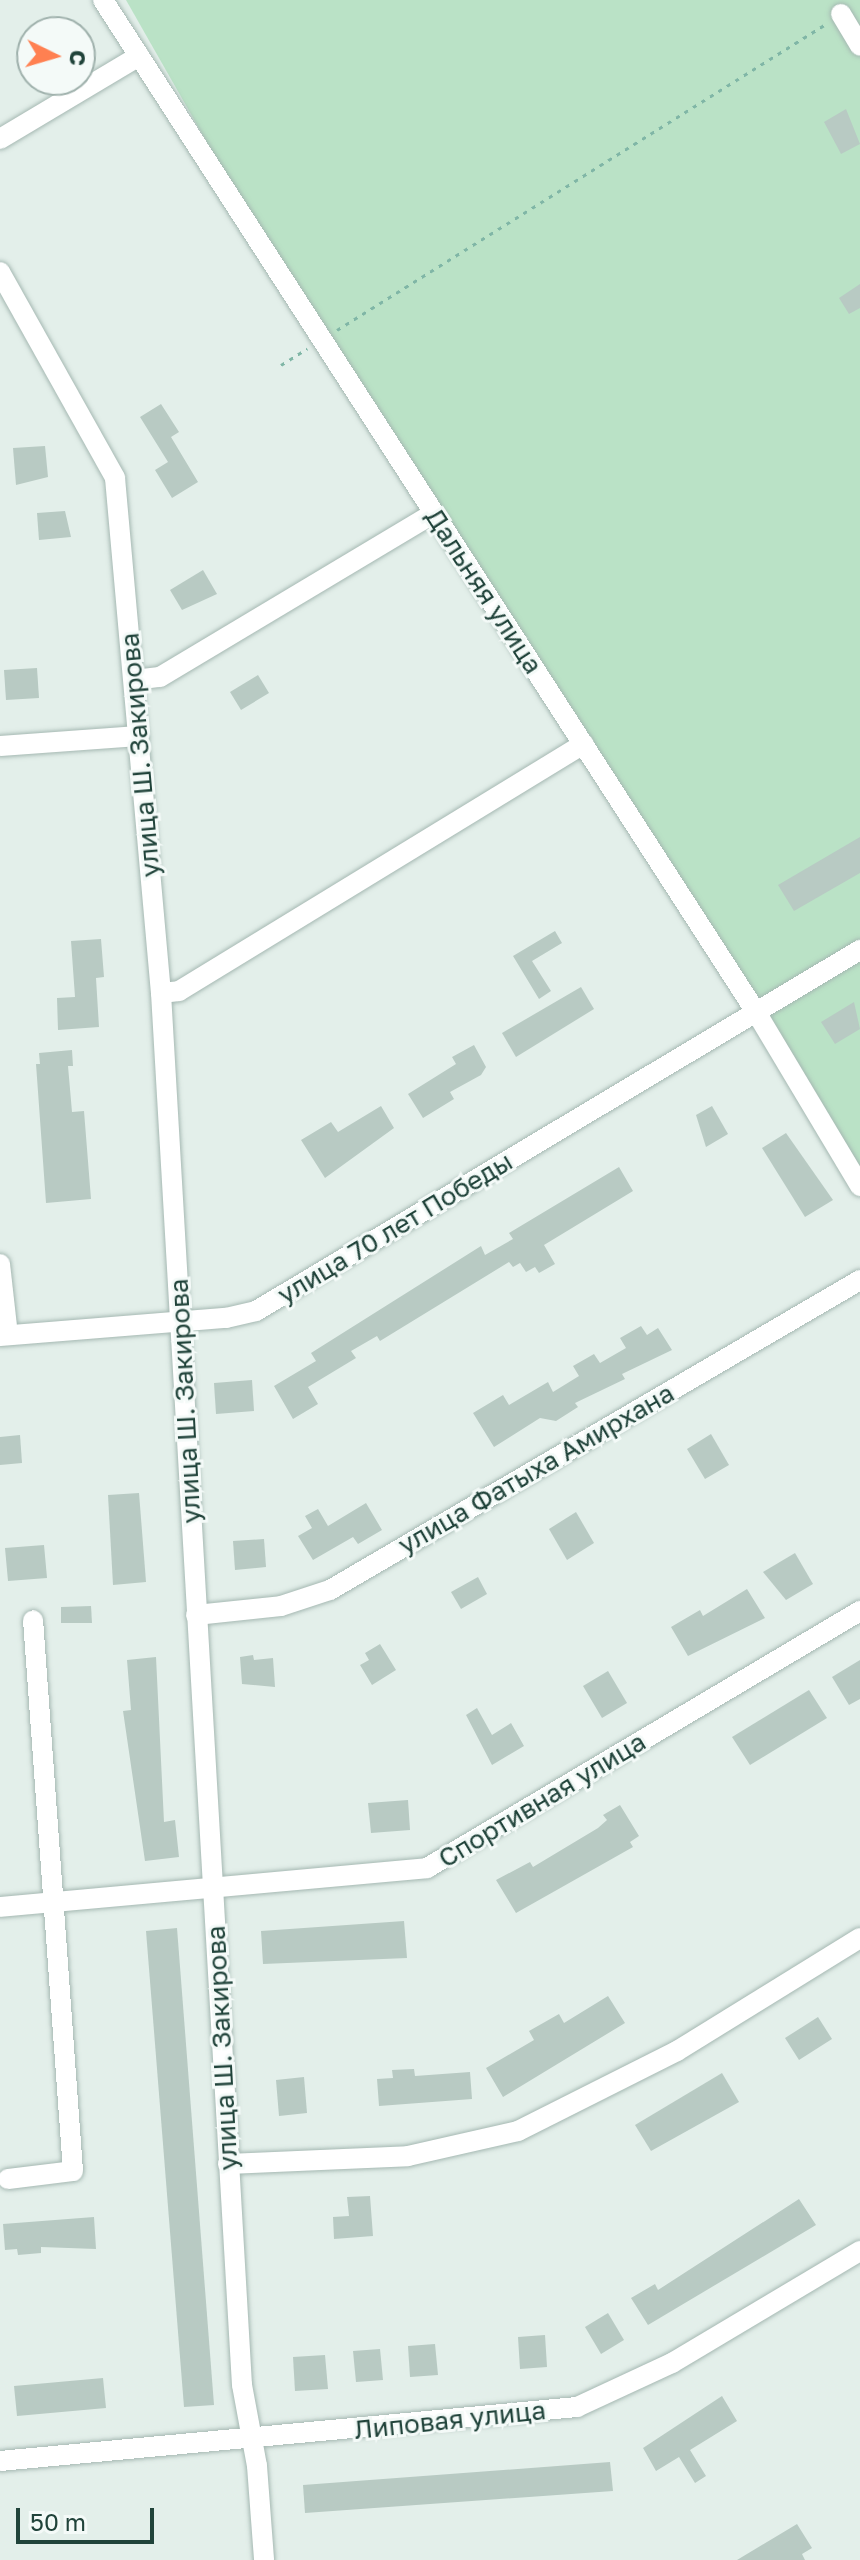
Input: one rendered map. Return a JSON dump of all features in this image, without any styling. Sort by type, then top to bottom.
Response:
[{"type":"street","name":"Дальняя улица","points":[[103,0],[756,1012],[860,1186]]},
{"type":"street","points":[[841,14],[860,46]]},
{"type":"street","points":[[0,139],[139,56]]},
{"type":"street","name":"улица Ш. Закирова","points":[[0,272],[115,478],[161,993],[242,2385],[251,2437],[264,2560]]},
{"type":"street","points":[[134,680],[160,677],[434,513]]},
{"type":"street","points":[[0,746],[139,736]]},
{"type":"street","points":[[161,993],[179,991],[583,744]]},
{"type":"street","name":"улица 70 лет Победы","points":[[4,1336],[180,1322],[256,1311],[860,950]]},
{"type":"street","points":[[0,1264],[4,1336]]},
{"type":"street","name":"улица Фатыха Амирхана","points":[[196,1615],[281,1606],[330,1590],[860,1280]]},
{"type":"street","name":"Спортивная улица","points":[[0,1907],[214,1891],[427,1868],[860,1611]]},
{"type":"street","points":[[8,2179],[73,2171],[33,1620]]},
{"type":"street","points":[[228,2164],[408,2156],[518,2131],[677,2051],[860,1938]]},
{"type":"street","name":"Липовая улица","points":[[0,2461],[577,2407],[672,2363],[860,2251]]},
{"type":"path","points":[[281,365],[841,14]]},
{"type":"green space","points":[[126,0],[860,0],[860,1168],[295,297]]},
{"type":"building","points":[[846,109],[860,144],[841,154],[824,122]]},
{"type":"building","points":[[860,284],[860,308],[849,314],[839,298]]},
{"type":"building","points":[[161,404],[179,432],[171,437],[198,482],[172,498],[155,470],[168,462],[140,417]]},
{"type":"building","points":[[45,446],[48,477],[16,485],[13,448]]},
{"type":"building","points":[[65,511],[71,537],[39,540],[37,513]]},
{"type":"building","points":[[203,570],[217,594],[182,610],[170,590]]},
{"type":"building","points":[[37,668],[39,698],[6,700],[4,670]]},
{"type":"building","points":[[258,675],[269,693],[241,710],[230,692]]},
{"type":"building","points":[[860,837],[860,873],[794,911],[778,885]]},
{"type":"building","points":[[555,931],[562,943],[532,961],[551,991],[539,999],[513,956]]},
{"type":"building","points":[[101,939],[104,977],[96,978],[99,1027],[58,1030],[57,998],[75,997],[71,941]]},
{"type":"building","points":[[581,987],[594,1009],[516,1057],[502,1033]]},
{"type":"building","points":[[854,1002],[860,1029],[835,1044],[821,1022]]},
{"type":"building","points":[[474,1045],[486,1067],[481,1075],[450,1092],[454,1099],[423,1118],[408,1094],[456,1064],[452,1057]]},
{"type":"building","points":[[72,1050],[73,1066],[68,1066],[72,1112],[84,1111],[91,1199],[46,1203],[36,1064],[40,1064],[39,1053]]},
{"type":"building","points":[[381,1106],[394,1128],[325,1178],[301,1140],[331,1122],[338,1132]]},
{"type":"building","points":[[712,1106],[728,1134],[706,1147],[696,1115]]},
{"type":"building","points":[[786,1133],[833,1200],[805,1217],[762,1148]]},
{"type":"building","points":[[619,1167],[633,1191],[544,1245],[555,1264],[539,1273],[535,1267],[526,1272],[520,1263],[513,1267],[509,1262],[380,1341],[377,1336],[351,1351],[356,1358],[308,1387],[318,1404],[293,1419],[274,1386],[316,1361],[311,1353],[481,1246],[485,1255],[513,1239],[509,1233]]},
{"type":"building","points":[[641,1326],[647,1335],[658,1328],[672,1350],[622,1374],[625,1379],[575,1403],[578,1407],[556,1421],[540,1418],[494,1447],[473,1413],[503,1395],[509,1405],[548,1382],[553,1392],[579,1376],[573,1366],[594,1354],[600,1363],[626,1348],[620,1338]]},
{"type":"building","points":[[252,1380],[254,1411],[216,1414],[214,1383]]},
{"type":"building","points":[[711,1434],[729,1465],[705,1479],[687,1449]]},
{"type":"building","points":[[20,1435],[22,1463],[0,1465],[0,1437]]},
{"type":"building","points":[[139,1493],[146,1582],[113,1585],[108,1495]]},
{"type":"building","points":[[366,1503],[382,1530],[358,1544],[353,1537],[313,1560],[298,1536],[312,1528],[305,1516],[318,1509],[328,1526]]},
{"type":"building","points":[[576,1512],[594,1543],[567,1560],[549,1529]]},
{"type":"building","points":[[264,1539],[266,1567],[235,1570],[233,1541]]},
{"type":"building","points":[[44,1545],[47,1578],[8,1581],[5,1548]]},
{"type":"building","points":[[795,1553],[813,1584],[786,1600],[763,1572]]},
{"type":"building","points":[[478,1577],[487,1594],[461,1609],[451,1592]]},
{"type":"building","points":[[747,1589],[765,1618],[688,1656],[671,1627],[700,1610],[703,1616]]},
{"type":"building","points":[[91,1606],[92,1623],[61,1623],[61,1607]]},
{"type":"building","points":[[380,1644],[396,1670],[372,1685],[360,1665],[369,1660],[365,1653]]},
{"type":"building","points":[[253,1655],[254,1660],[273,1658],[275,1687],[242,1684],[240,1657]]},
{"type":"building","points":[[156,1657],[164,1822],[175,1820],[179,1857],[145,1861],[123,1711],[131,1710],[127,1660]]},
{"type":"building","points":[[860,1660],[860,1699],[849,1705],[832,1677]]},
{"type":"building","points":[[608,1671],[627,1703],[602,1718],[583,1686]]},
{"type":"building","points":[[809,1690],[827,1718],[750,1765],[732,1737]]},
{"type":"building","points":[[477,1708],[492,1735],[511,1723],[524,1746],[492,1765],[466,1715]]},
{"type":"building","points":[[408,1800],[410,1830],[371,1833],[368,1803]]},
{"type":"building","points":[[620,1805],[639,1836],[630,1842],[633,1847],[516,1913],[496,1880],[530,1862],[533,1867],[598,1828],[607,1820],[603,1815]]},
{"type":"building","points":[[404,1921],[407,1958],[263,1964],[261,1931]]},
{"type":"building","points":[[177,1928],[214,2405],[184,2407],[146,1931]]},
{"type":"building","points":[[608,1996],[625,2023],[503,2097],[486,2068],[534,2040],[529,2031],[559,2014],[564,2023]]},
{"type":"building","points":[[818,2017],[832,2039],[799,2060],[785,2038]]},
{"type":"building","points":[[414,2069],[415,2076],[470,2072],[472,2099],[379,2106],[377,2079],[393,2078],[392,2070]]},
{"type":"building","points":[[722,2073],[739,2102],[651,2151],[635,2125]]},
{"type":"building","points":[[304,2077],[307,2113],[279,2116],[276,2080]]},
{"type":"building","points":[[370,2196],[373,2236],[334,2239],[333,2217],[349,2216],[347,2197]]},
{"type":"building","points":[[799,2199],[816,2225],[648,2325],[631,2298],[655,2284],[658,2290]]},
{"type":"building","points":[[94,2217],[96,2249],[41,2247],[41,2253],[18,2255],[17,2249],[5,2250],[3,2224]]},
{"type":"building","points":[[608,2313],[624,2340],[601,2354],[585,2327]]},
{"type":"building","points":[[545,2335],[547,2367],[520,2369],[518,2337]]},
{"type":"building","points":[[435,2344],[438,2375],[410,2377],[408,2346]]},
{"type":"building","points":[[380,2349],[383,2380],[356,2382],[353,2351]]},
{"type":"building","points":[[325,2355],[328,2389],[295,2391],[293,2357]]},
{"type":"building","points":[[103,2378],[106,2408],[17,2416],[14,2386]]},
{"type":"building","points":[[722,2396],[737,2421],[690,2450],[706,2476],[695,2483],[679,2457],[656,2471],[643,2448]]},
{"type":"building","points":[[610,2462],[613,2491],[305,2513],[303,2485]]},
{"type":"building","points":[[797,2524],[812,2548],[802,2554],[805,2560],[737,2560]]}]
